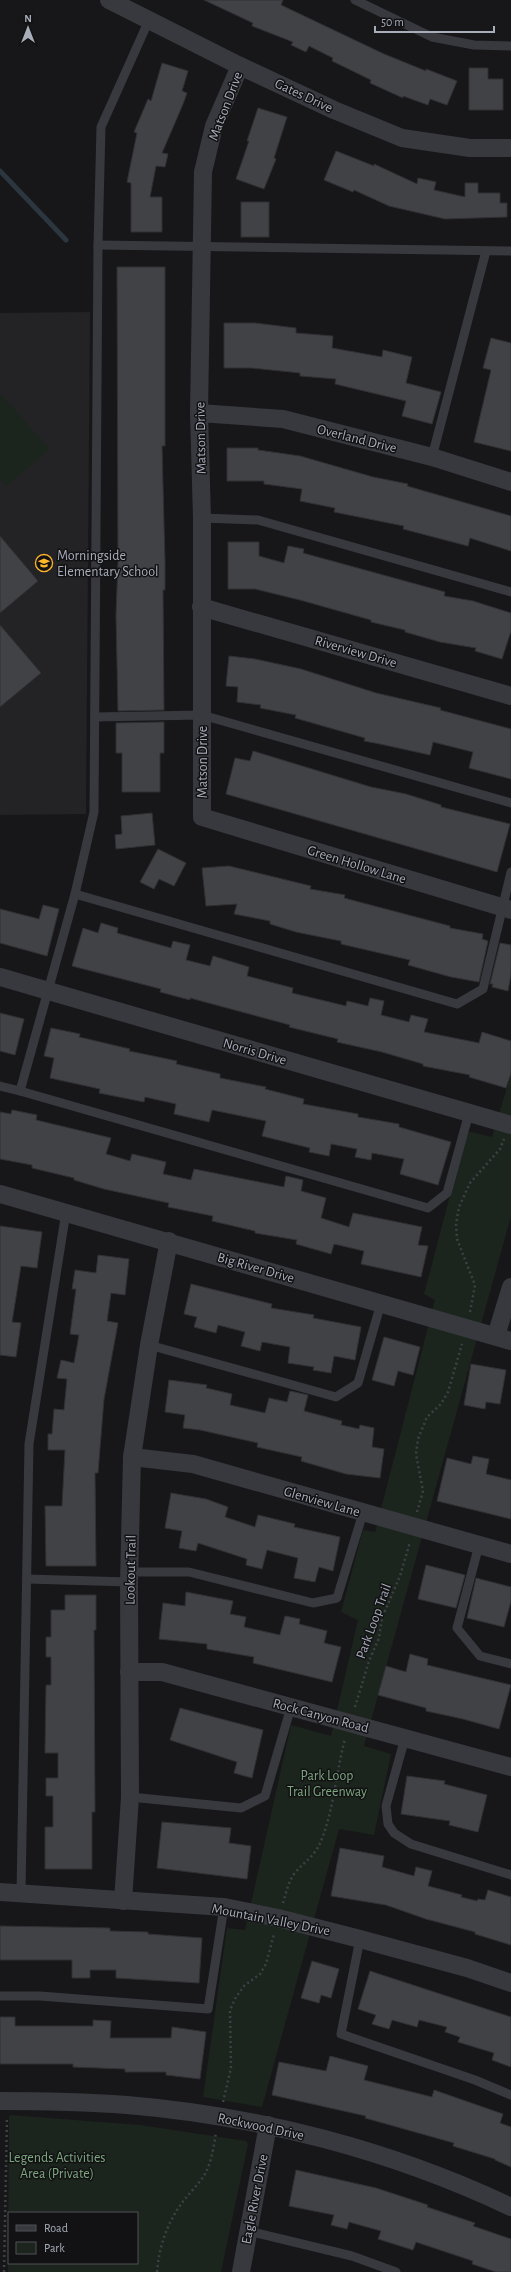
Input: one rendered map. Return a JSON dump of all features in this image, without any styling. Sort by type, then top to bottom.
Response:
[{"type":"street","name":"Gates Drive","points":[[109,0],[240,66],[334,110],[402,138],[470,148],[511,148]]},
{"type":"street","name":"Matson Drive","points":[[202,817],[202,518],[199,413],[202,172],[214,126],[240,66]]},
{"type":"street","name":"Overland Drive","points":[[199,413],[283,419],[432,457],[511,482]]},
{"type":"street","name":"Riverview Drive","points":[[201,607],[511,696]]},
{"type":"street","name":"Green Hollow Lane","points":[[202,817],[506,909]]},
{"type":"street","name":"Norris Drive","points":[[0,977],[469,1113],[508,1130]]},
{"type":"street","name":"Big River Drive","points":[[0,1194],[504,1338]]},
{"type":"street","name":"Lookout Trail","points":[[123,1901],[130,1797],[129,1577],[132,1457],[149,1345],[169,1242]]},
{"type":"street","points":[[504,1338],[511,1287]]},
{"type":"street","name":"Glenview Lane","points":[[132,1457],[193,1464],[511,1554]]},
{"type":"street","name":"Rock Canyon Road","points":[[129,1672],[162,1672],[511,1767]]},
{"type":"street","name":"Mountain Valley Drive","points":[[0,1892],[21,1892],[123,1901],[224,1907],[278,1918],[360,1938],[467,1968],[511,1983]]},
{"type":"street","name":"Rockwood Drive","points":[[5,2107],[128,2105],[207,2115],[268,2125],[382,2155],[511,2207]]},
{"type":"street","name":"Eagle River Drive","points":[[241,2272],[268,2125]]},
{"type":"lane","points":[[355,0],[432,37],[474,45],[511,46]]},
{"type":"lane","points":[[20,1091],[75,894],[94,812],[98,245],[101,128],[149,20]]},
{"type":"lane","points":[[98,245],[201,245],[511,251]]},
{"type":"lane","points":[[432,457],[486,251]]},
{"type":"lane","points":[[202,518],[258,520],[511,592]]},
{"type":"lane","points":[[95,717],[202,715],[511,803]]},
{"type":"lane","points":[[75,894],[457,1004],[483,989],[506,909],[511,872]]},
{"type":"lane","points":[[0,1086],[428,1208],[447,1193],[469,1113]]},
{"type":"lane","points":[[21,1892],[29,1444],[66,1212]]},
{"type":"lane","points":[[149,1345],[336,1397],[358,1383],[381,1303]]},
{"type":"lane","points":[[27,1579],[129,1577],[189,1572],[313,1603],[336,1598],[362,1513]]},
{"type":"lane","points":[[479,1545],[457,1628],[480,1656],[511,1664]]},
{"type":"lane","points":[[130,1797],[241,1808],[265,1796],[291,1707]]},
{"type":"lane","points":[[405,1738],[386,1806],[388,1824],[394,1833],[411,1844],[511,1875]]},
{"type":"lane","points":[[0,1996],[40,1996],[208,2009],[224,1907]]},
{"type":"lane","points":[[360,1938],[341,2034],[475,2080],[511,2095]]},
{"type":"lane","points":[[248,2231],[352,2256],[396,2272]]},
{"type":"path","points":[[469,1316],[475,1285],[457,1239],[456,1224],[459,1207],[470,1183],[500,1150],[508,1130]]},
{"type":"path","points":[[416,1515],[423,1491],[416,1454],[418,1439],[427,1417],[441,1404],[448,1392],[464,1337]]},
{"type":"path","name":"Park Loop Trail","points":[[353,1712],[369,1661],[379,1638],[382,1618],[400,1576],[411,1536]]},
{"type":"path","points":[[282,1907],[289,1883],[295,1873],[312,1858],[321,1840],[330,1810],[347,1733]]},
{"type":"path","points":[[222,2107],[231,2068],[230,2010],[236,1996],[244,1986],[260,1974],[266,1964],[275,1930]]},
{"type":"path","points":[[4,2272],[5,2107]]},
{"type":"path","points":[[157,2272],[159,2252],[168,2228],[180,2204],[205,2174],[210,2161],[217,2128]]},
{"type":"path","points":[[209,2132],[216,2136],[220,2135]]},
{"type":"shaded area","name":"Morningside Elementary School","points":[[90,312],[86,814],[0,815],[0,313]]},
{"type":"green space","points":[[0,393],[50,449],[6,486],[0,479]]},
{"type":"green space","name":"Park Loop Trail Greenway","points":[[511,1074],[511,1216],[364,1746],[391,1754],[374,1835],[339,1829],[262,2107],[203,2097],[227,1928],[245,1930],[291,1725],[331,1736],[358,1620],[341,1612],[363,1530],[375,1532],[435,1300],[424,1294],[467,1131],[492,1137]]},
{"type":"green space","name":"Legends Activities Area (Private)","points":[[10,2115],[140,2125],[246,2141],[248,2144],[221,2272],[8,2272],[8,2264],[138,2264],[138,2212],[8,2212]]},
{"type":"building","points":[[204,0],[283,0],[281,5],[384,54],[426,71],[426,69],[457,81],[447,105],[430,99],[428,105],[403,96],[403,98],[370,83],[371,80],[332,61],[333,58],[309,46],[306,52],[291,45],[293,42],[252,26],[253,23]]},
{"type":"building","points":[[162,63],[188,71],[182,91],[187,93],[162,153],[168,154],[165,167],[156,166],[150,197],[162,197],[162,232],[131,232],[131,183],[127,182],[137,133],[134,132],[148,99],[151,101]]},
{"type":"building","points":[[469,68],[488,68],[488,79],[503,79],[503,110],[469,110]]},
{"type":"building","points":[[258,108],[287,117],[274,158],[276,159],[264,189],[236,179]]},
{"type":"building","points":[[336,151],[374,166],[374,164],[417,184],[418,178],[436,182],[434,190],[465,197],[465,183],[478,183],[478,193],[500,193],[500,203],[507,203],[507,217],[445,219],[389,206],[354,190],[353,192],[324,180]]},
{"type":"building","points":[[241,202],[269,202],[269,237],[241,237]]},
{"type":"building","points":[[117,267],[165,267],[165,446],[162,446],[165,562],[165,590],[163,590],[164,710],[118,711],[116,615],[118,562]]},
{"type":"building","points":[[224,323],[255,323],[296,328],[296,333],[333,336],[332,348],[382,357],[383,350],[412,357],[406,383],[441,392],[432,424],[402,416],[406,401],[335,384],[336,379],[300,376],[300,373],[252,368],[224,368]]},
{"type":"building","points":[[491,338],[511,343],[511,451],[474,442],[491,370],[483,368]]},
{"type":"building","points":[[227,448],[258,448],[258,450],[300,456],[373,477],[408,484],[407,486],[511,516],[511,551],[470,538],[468,546],[403,529],[404,526],[334,512],[335,508],[300,501],[302,489],[264,484],[264,481],[227,481]]},
{"type":"building","points":[[0,536],[38,581],[0,613]]},
{"type":"building","points":[[228,542],[259,542],[259,556],[284,563],[288,546],[304,549],[303,553],[445,592],[444,596],[473,601],[511,613],[511,631],[502,659],[475,651],[476,648],[440,642],[405,632],[405,630],[371,622],[371,620],[300,600],[255,589],[228,589]]},
{"type":"building","points":[[0,625],[41,673],[0,707]]},
{"type":"building","points":[[229,656],[255,659],[301,669],[376,693],[441,708],[440,710],[511,729],[511,779],[469,768],[473,752],[433,742],[430,755],[364,741],[365,738],[295,718],[296,715],[260,708],[261,705],[237,702],[238,687],[226,686]]},
{"type":"building","points":[[164,722],[164,753],[160,753],[160,792],[122,792],[122,753],[116,753],[116,723]]},
{"type":"building","points":[[253,751],[371,787],[406,794],[441,805],[441,807],[510,824],[497,872],[226,794],[235,758],[250,761]]},
{"type":"building","points":[[152,813],[155,845],[116,849],[115,835],[122,834],[121,816]]},
{"type":"building","points":[[158,849],[186,863],[174,886],[159,879],[154,889],[140,882]]},
{"type":"building","points":[[229,866],[311,886],[310,889],[345,895],[344,898],[450,926],[450,928],[483,934],[482,939],[488,941],[479,982],[451,977],[408,965],[410,960],[341,944],[341,941],[296,932],[270,924],[270,921],[234,914],[237,904],[206,906],[202,868]]},
{"type":"building","points":[[43,905],[59,909],[47,956],[0,943],[0,909],[39,919]]},
{"type":"building","points":[[101,923],[118,928],[117,933],[171,948],[173,941],[190,945],[186,960],[210,966],[213,956],[249,967],[247,976],[293,988],[292,993],[346,1006],[347,1001],[368,1006],[370,998],[384,1001],[381,1015],[409,1022],[411,1015],[428,1019],[424,1032],[479,1043],[482,1032],[511,1041],[511,1073],[506,1088],[469,1077],[470,1075],[423,1066],[423,1064],[382,1052],[337,1042],[338,1039],[289,1027],[290,1025],[190,998],[190,1000],[160,992],[161,989],[72,966],[83,928],[98,933]]},
{"type":"building","points":[[500,943],[511,945],[511,974],[508,991],[492,987],[493,984],[490,984]]},
{"type":"building","points":[[0,1013],[24,1019],[15,1055],[0,1051]]},
{"type":"building","points":[[51,1028],[80,1034],[79,1037],[130,1049],[129,1051],[177,1061],[176,1064],[220,1074],[220,1078],[266,1087],[265,1089],[304,1099],[303,1104],[358,1114],[358,1117],[399,1124],[399,1127],[451,1142],[438,1185],[400,1174],[404,1159],[372,1153],[371,1160],[355,1157],[357,1149],[331,1144],[329,1156],[309,1152],[310,1148],[262,1136],[266,1121],[212,1110],[209,1122],[174,1114],[176,1104],[145,1097],[144,1102],[99,1093],[100,1089],[50,1078],[54,1058],[44,1056]]},
{"type":"building","points":[[12,1110],[37,1115],[36,1120],[111,1138],[106,1154],[130,1161],[132,1154],[166,1162],[163,1174],[191,1180],[194,1169],[284,1187],[286,1176],[303,1180],[301,1191],[326,1198],[321,1218],[349,1227],[353,1213],[422,1227],[418,1245],[428,1246],[421,1277],[361,1264],[364,1251],[334,1244],[331,1254],[296,1244],[297,1240],[255,1233],[255,1231],[212,1221],[213,1216],[168,1207],[169,1203],[104,1189],[74,1180],[74,1178],[32,1168],[32,1165],[0,1159],[0,1112],[11,1114]]},
{"type":"building","points":[[0,1226],[42,1232],[37,1268],[21,1266],[12,1322],[21,1323],[16,1357],[0,1355]]},
{"type":"building","points":[[98,1255],[129,1259],[125,1295],[111,1293],[107,1321],[118,1323],[104,1399],[98,1473],[95,1473],[96,1566],[46,1566],[45,1506],[62,1506],[65,1450],[48,1450],[48,1434],[52,1434],[54,1409],[64,1410],[67,1379],[57,1378],[61,1360],[74,1363],[79,1335],[70,1334],[76,1289],[72,1289],[75,1270],[96,1273]]},
{"type":"building","points":[[191,1284],[272,1304],[271,1308],[314,1315],[313,1318],[361,1327],[355,1360],[334,1356],[331,1373],[313,1370],[314,1367],[288,1363],[290,1347],[262,1342],[260,1351],[241,1346],[245,1332],[218,1325],[216,1333],[194,1327],[197,1317],[184,1314]]},
{"type":"building","points":[[384,1337],[420,1347],[413,1375],[398,1371],[394,1386],[372,1380]]},
{"type":"building","points":[[471,1364],[506,1370],[500,1404],[486,1402],[485,1409],[464,1405]]},
{"type":"building","points":[[169,1380],[207,1385],[206,1388],[232,1394],[230,1405],[265,1413],[269,1398],[287,1402],[290,1391],[308,1395],[304,1411],[342,1421],[341,1425],[359,1429],[360,1425],[374,1428],[372,1447],[384,1449],[380,1478],[346,1474],[301,1461],[302,1457],[257,1447],[258,1443],[200,1430],[183,1428],[185,1415],[165,1412]]},
{"type":"building","points":[[473,1456],[489,1459],[486,1474],[511,1480],[511,1519],[437,1501],[447,1458],[471,1464]]},
{"type":"building","points":[[171,1493],[206,1499],[228,1507],[225,1517],[255,1527],[258,1515],[295,1524],[294,1527],[340,1537],[333,1571],[319,1567],[315,1582],[294,1578],[298,1558],[267,1550],[262,1569],[246,1565],[247,1559],[198,1543],[196,1551],[179,1548],[182,1531],[165,1528]]},
{"type":"building","points":[[426,1565],[465,1575],[456,1608],[418,1599]]},
{"type":"building","points":[[476,1578],[511,1587],[511,1601],[504,1627],[467,1618]]},
{"type":"building","points":[[186,1592],[233,1601],[230,1614],[246,1617],[244,1627],[280,1635],[285,1616],[300,1619],[299,1624],[327,1631],[324,1643],[341,1647],[332,1682],[253,1663],[254,1657],[207,1649],[207,1644],[159,1639],[163,1603],[185,1606]]},
{"type":"building","points":[[65,1595],[96,1595],[96,1630],[94,1630],[95,1812],[92,1812],[92,1869],[45,1869],[45,1827],[53,1827],[53,1796],[46,1796],[46,1778],[58,1778],[58,1753],[45,1753],[46,1685],[51,1685],[51,1657],[46,1657],[46,1637],[51,1637],[51,1610],[65,1610]]},
{"type":"building","points":[[410,1654],[428,1659],[427,1665],[511,1685],[499,1729],[426,1711],[426,1708],[378,1695],[386,1666],[406,1672]]},
{"type":"building","points":[[180,1708],[263,1730],[252,1778],[234,1773],[237,1762],[170,1740]]},
{"type":"building","points":[[407,1776],[445,1781],[444,1784],[487,1795],[478,1832],[449,1825],[450,1821],[401,1814]]},
{"type":"building","points":[[162,1822],[231,1828],[229,1843],[251,1846],[247,1879],[157,1868]]},
{"type":"building","points":[[340,1848],[384,1856],[382,1867],[414,1876],[416,1867],[432,1871],[428,1886],[462,1895],[461,1897],[477,1901],[478,1899],[485,1900],[488,1890],[511,1897],[511,1945],[475,1934],[475,1932],[426,1919],[386,1905],[331,1896]]},
{"type":"building","points":[[0,1926],[110,1928],[110,1931],[148,1932],[148,1934],[202,1938],[199,1983],[116,1978],[116,1970],[90,1970],[90,1978],[72,1978],[72,1960],[0,1960]]},
{"type":"building","points":[[312,1961],[339,1969],[331,1998],[321,1995],[319,2003],[301,1998]]},
{"type":"building","points":[[370,1971],[511,2017],[511,2067],[492,2060],[494,2053],[458,2042],[460,2037],[445,2032],[447,2027],[419,2020],[417,2027],[392,2020],[389,2029],[372,2024],[376,2015],[358,2009]]},
{"type":"building","points":[[0,2017],[15,2017],[15,2026],[93,2026],[93,2020],[111,2021],[110,2038],[171,2038],[172,2027],[206,2032],[200,2079],[166,2075],[166,2072],[125,2072],[125,2069],[73,2067],[73,2064],[0,2064]]},
{"type":"building","points":[[330,2056],[368,2066],[364,2080],[432,2097],[434,2090],[503,2114],[500,2123],[511,2127],[511,2167],[495,2159],[453,2146],[454,2143],[365,2118],[366,2116],[272,2095],[279,2062],[326,2071]]},
{"type":"building","points":[[296,2170],[376,2188],[428,2205],[427,2207],[475,2223],[473,2226],[511,2239],[511,2272],[496,2272],[472,2264],[473,2261],[416,2242],[413,2250],[378,2239],[381,2231],[349,2222],[347,2229],[331,2225],[334,2215],[289,2206]]},
{"type":"waterway","points":[[0,171],[66,240]]},
{"type":"place","name":"Morningside Elementary School","points":[[44,563]]}]
